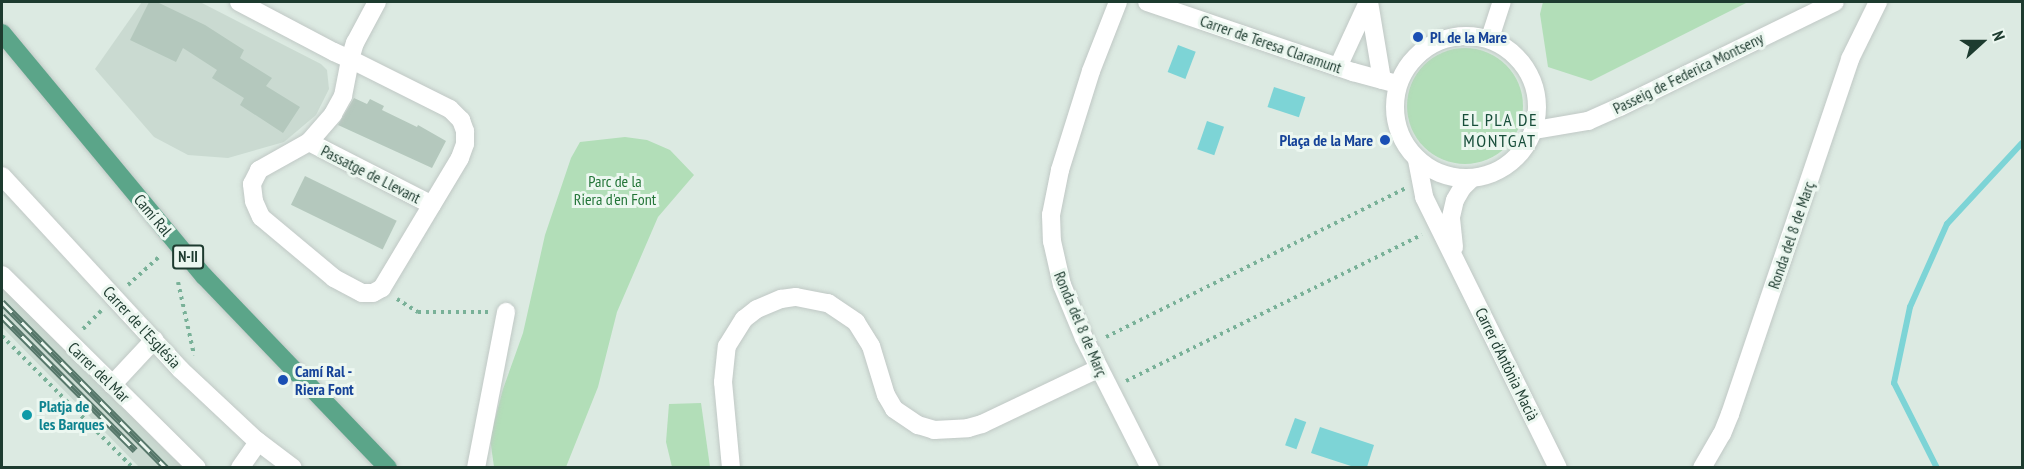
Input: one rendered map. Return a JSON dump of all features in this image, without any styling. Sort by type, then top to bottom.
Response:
[{"type":"main road","name":"Camí Ral","points":[[2,33],[204,276],[388,468]]},
{"type":"street","name":"Passatge de Llevant","points":[[239,2],[450,110],[461,120],[465,132],[465,144],[432,205],[382,288],[373,293],[362,294],[348,288],[261,217],[254,201],[252,184],[259,170],[309,142],[333,114],[343,96],[350,59]]},
{"type":"street","points":[[350,59],[355,43],[376,2]]},
{"type":"street","name":"Ronda del 8 de Març","points":[[1118,2],[1091,71],[1060,170],[1051,215],[1052,242],[1062,285],[1098,369],[1150,468]]},
{"type":"street","name":"Carrer de Teresa Claramunt","points":[[1147,2],[1389,82]]},
{"type":"street","points":[[1173,2],[1186,15]]},
{"type":"street","points":[[1338,67],[1368,2]]},
{"type":"street","points":[[1368,2],[1389,82],[1397,124],[1408,150],[1434,173],[1472,178],[1500,169],[1522,155],[1535,130],[1537,104],[1531,81],[1520,60],[1507,47],[1490,38],[1468,35],[1448,40],[1424,51],[1389,82]]},
{"type":"street","points":[[1490,38],[1502,2]]},
{"type":"street","name":"Passeig de Federica Montseny","points":[[1535,130],[1588,121],[1836,2]]},
{"type":"street","name":"Ronda del 8 de Març","points":[[1702,468],[1722,434],[1730,414],[1850,58],[1878,2]]},
{"type":"street","name":"Passatge de Llevant","points":[[309,142],[432,205]]},
{"type":"street","name":"Carrer d'Antònia Macià","points":[[1418,160],[1424,197],[1558,468]]},
{"type":"street","name":"Carrer de l'Església","points":[[2,176],[154,340],[258,442],[293,468]]},
{"type":"street","name":"Carrer d'Antònia Macià","points":[[1456,260],[1451,217],[1462,188],[1472,178]]},
{"type":"street","name":"Carrer del Mar","points":[[2,275],[197,468]]},
{"type":"street","points":[[731,468],[723,382],[727,346],[744,319],[762,306],[781,299],[813,299],[843,311],[856,322],[868,340],[886,395],[894,409],[918,425],[934,430],[968,428],[982,424],[1098,369]]},
{"type":"street","points":[[476,468],[506,312]]},
{"type":"street","points":[[112,385],[154,340]]},
{"type":"street","points":[[240,468],[258,442]]},
{"type":"path","points":[[1106,337],[1406,188]]},
{"type":"path","points":[[1126,381],[1428,232]]},
{"type":"path","points":[[69,343],[114,298],[159,258]]},
{"type":"path","points":[[178,282],[194,356]]},
{"type":"path","points":[[382,288],[418,312],[506,312]]},
{"type":"path","points":[[2,336],[133,468]]},
{"type":"shaded area","points":[[142,2],[200,2],[321,64],[327,70],[329,89],[316,115],[284,142],[228,158],[188,155],[154,137],[95,69]]},
{"type":"shaded area","points":[[2,286],[184,467],[139,467],[2,327]]},
{"type":"green space","points":[[1543,2],[1748,2],[1591,81],[1548,67],[1540,14]]},
{"type":"green space","points":[[1465,48],[1487,52],[1506,65],[1519,84],[1523,106],[1519,128],[1506,147],[1487,160],[1465,164],[1443,160],[1424,147],[1411,128],[1407,106],[1411,84],[1424,65],[1443,52]]},
{"type":"green space","name":"Parc de la Riera d'en Font","points":[[625,137],[647,140],[670,150],[694,175],[658,217],[617,312],[598,387],[566,467],[494,467],[490,438],[503,389],[523,333],[545,235],[571,158],[580,142]]},
{"type":"green space","points":[[701,403],[710,467],[672,467],[666,442],[669,404]]},
{"type":"water","points":[[1178,45],[1196,52],[1185,79],[1168,72]]},
{"type":"water","points":[[1274,87],[1305,97],[1299,117],[1268,107]]},
{"type":"water","points":[[1207,121],[1224,127],[1214,155],[1197,149]]},
{"type":"water","points":[[1295,418],[1306,422],[1296,449],[1285,445]]},
{"type":"water","points":[[1320,427],[1374,445],[1367,467],[1354,467],[1311,453]]},
{"type":"building","points":[[149,2],[157,2],[205,25],[244,50],[240,58],[272,78],[266,86],[300,107],[283,133],[240,105],[244,98],[212,78],[217,70],[183,48],[176,62],[130,40]]},
{"type":"building","points":[[354,98],[367,104],[370,99],[384,106],[382,110],[417,127],[418,125],[446,141],[432,168],[338,125]]},
{"type":"building","points":[[305,176],[397,221],[383,249],[291,205]]},
{"type":"waterway","points":[[1937,468],[1894,383],[1910,307],[1947,224],[2022,143]]},
{"type":"railway","points":[[2,302],[166,468]]},
{"type":"railway","points":[[2,316],[135,450]]},
{"type":"place","name":"Pl. de la Mare","points":[[1418,37]]},
{"type":"place","name":"Plaça de la Mare","points":[[1385,140]]},
{"type":"place","name":"Camí Ral - Riera Font","points":[[283,380]]},
{"type":"place","name":"Platja de les Barques","points":[[27,415]]},
{"type":"district","name":"EL PLA DE MONTGAT","points":[[1500,131]]}]
